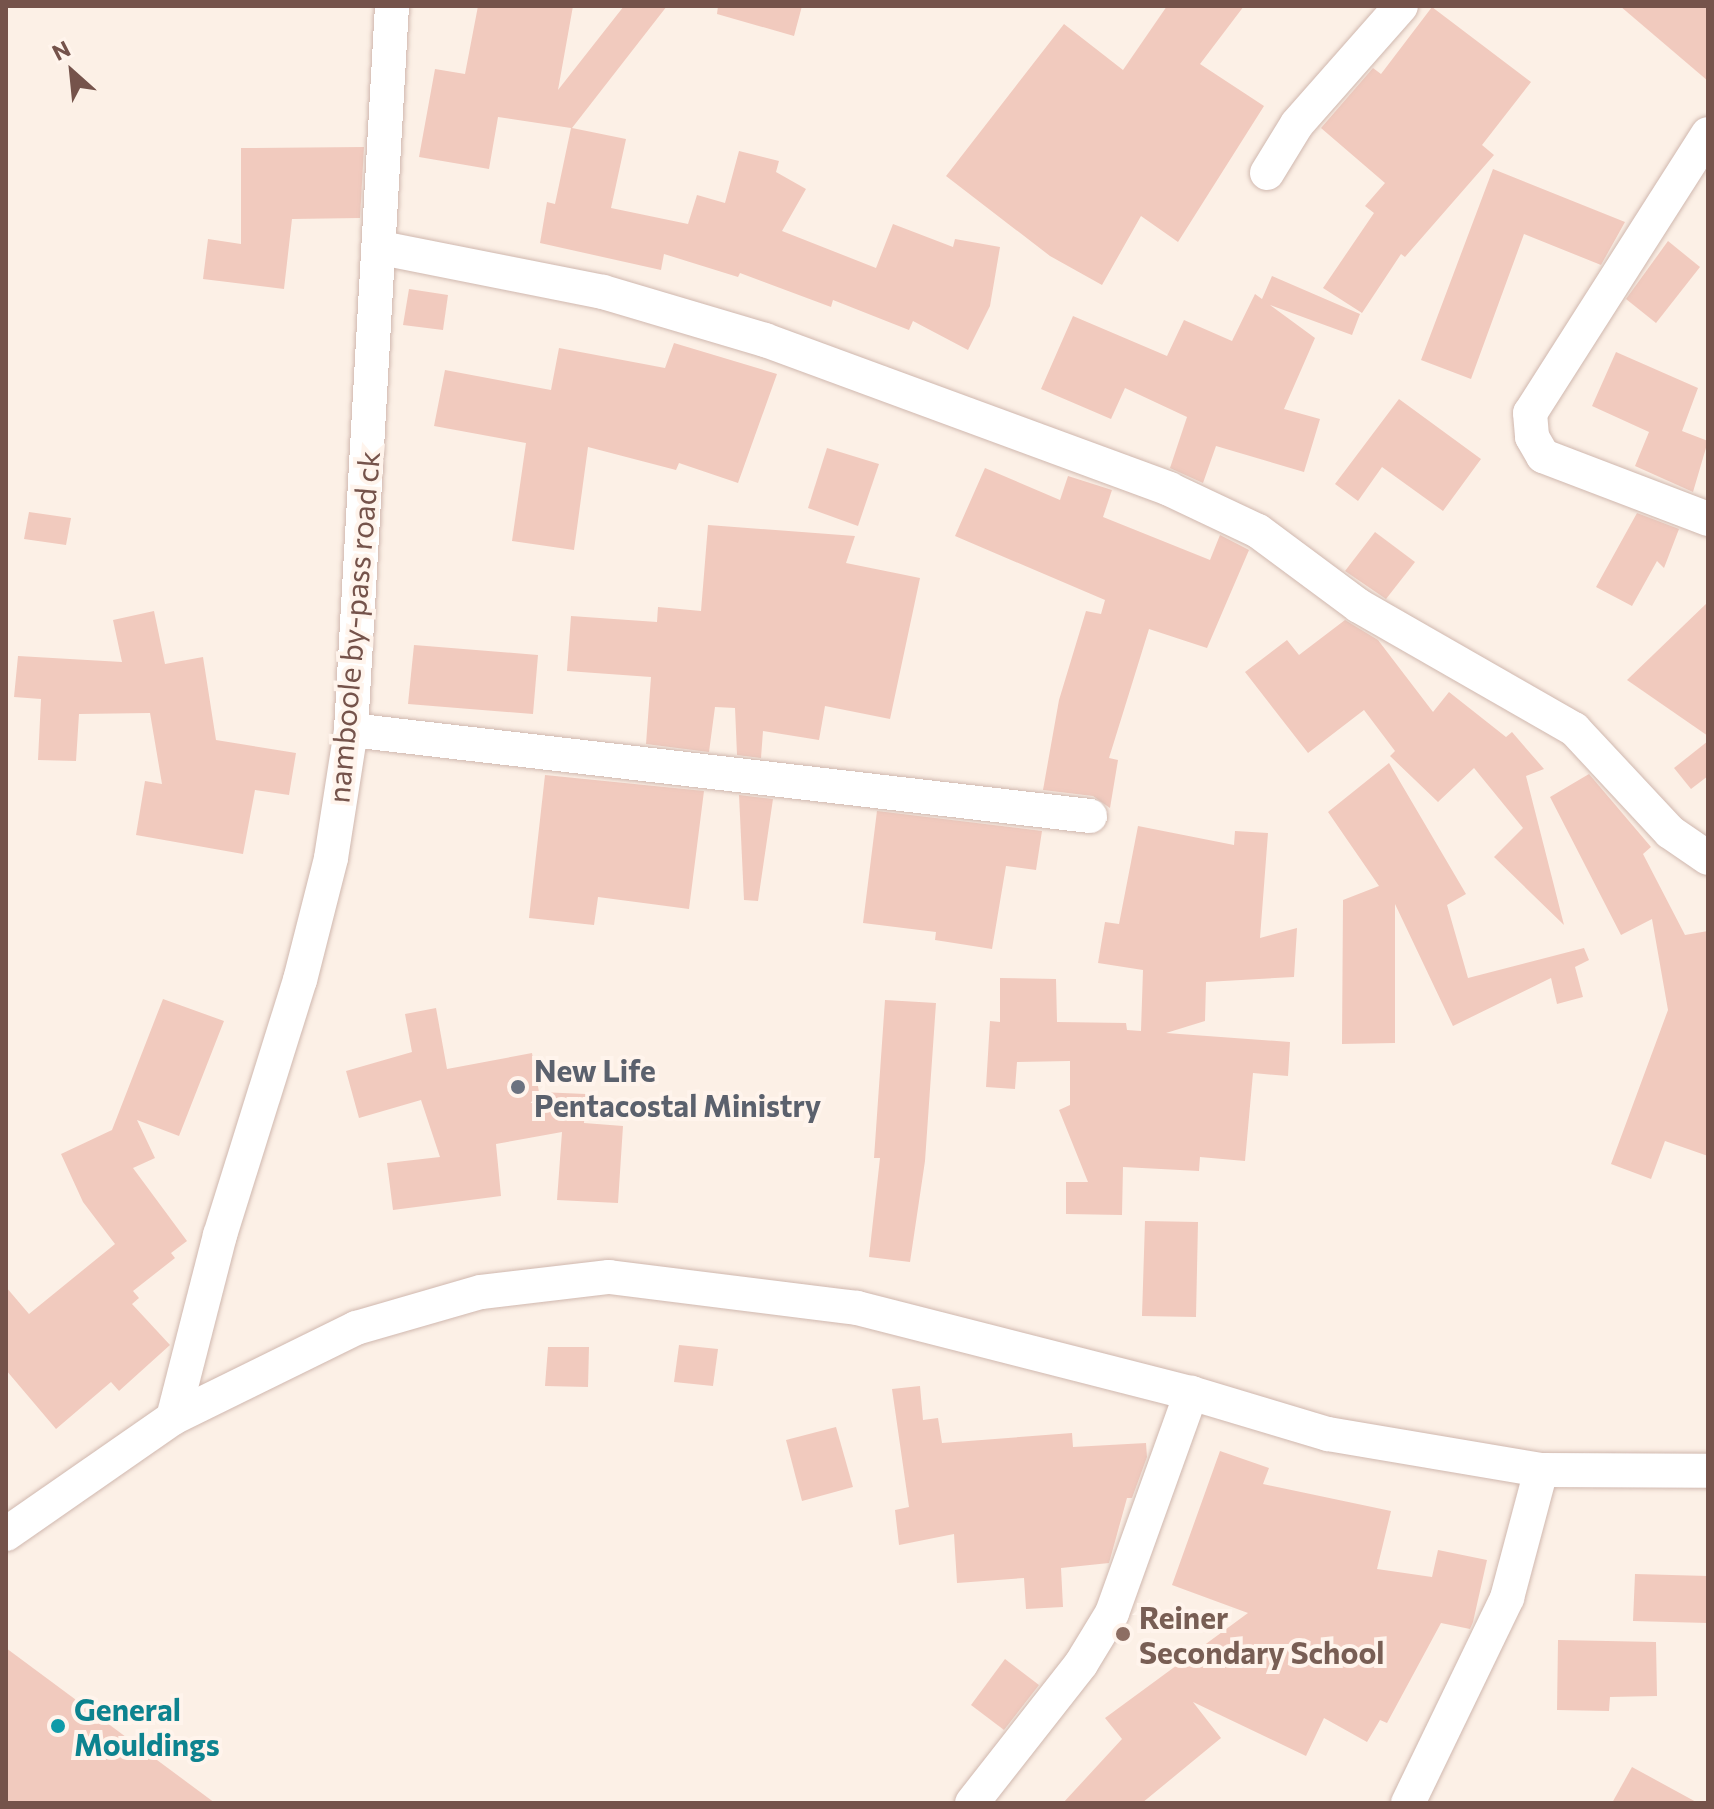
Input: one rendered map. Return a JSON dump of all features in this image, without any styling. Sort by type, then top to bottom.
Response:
[{"type":"street","name":"namboole by-pass road ck","points":[[173,1418],[220,1235],[300,980],[331,858],[351,730],[381,248],[392,6]]},
{"type":"street","points":[[1267,173],[1297,124],[1401,6]]},
{"type":"street","points":[[1708,134],[1530,413],[1532,437],[1543,456],[1708,519]]},
{"type":"street","points":[[381,248],[603,292],[765,340],[965,411],[1233,519],[1258,531],[1359,606],[1574,729],[1670,832],[1708,858]]},
{"type":"street","points":[[351,730],[1090,816]]},
{"type":"street","points":[[6,1534],[173,1418],[356,1328],[481,1292],[609,1277],[857,1308],[1191,1393],[1328,1434],[1541,1470],[1708,1471]]},
{"type":"street","points":[[972,1803],[1081,1664],[1112,1613],[1191,1393]]},
{"type":"street","points":[[1408,1803],[1507,1598],[1541,1470]]},
{"type":"building","points":[[478,6],[573,6],[558,90],[624,6],[667,6],[572,128],[626,139],[611,208],[688,224],[697,195],[725,203],[739,151],[779,161],[776,172],[806,189],[782,231],[876,268],[893,224],[953,247],[955,239],[1000,247],[990,306],[968,350],[913,321],[909,330],[833,300],[831,307],[740,273],[738,277],[664,254],[661,270],[540,243],[547,202],[555,204],[571,128],[498,117],[489,169],[419,157],[435,69],[465,74]]},
{"type":"building","points":[[718,6],[802,6],[794,36],[717,14]]},
{"type":"building","points":[[1167,6],[1244,6],[1200,64],[1264,106],[1178,242],[1141,216],[1102,285],[1050,256],[946,176],[1064,24],[1123,70]]},
{"type":"building","points":[[1620,6],[1708,6],[1708,81]]},
{"type":"building","points":[[1432,7],[1531,82],[1482,145],[1494,155],[1405,257],[1401,254],[1362,313],[1323,288],[1374,213],[1365,206],[1385,183],[1321,128],[1373,68],[1381,74]]},
{"type":"building","points":[[364,147],[360,218],[292,219],[284,289],[203,279],[208,239],[241,244],[241,148]]},
{"type":"building","points":[[1493,169],[1625,222],[1601,265],[1524,234],[1471,379],[1421,360]]},
{"type":"building","points":[[1668,241],[1700,267],[1656,323],[1626,299]]},
{"type":"building","points":[[1272,276],[1360,314],[1352,335],[1270,305],[1315,338],[1284,409],[1320,419],[1304,472],[1216,446],[1203,483],[1170,468],[1187,417],[1125,388],[1111,419],[1041,389],[1073,316],[1167,356],[1184,320],[1232,341],[1255,294],[1262,299]]},
{"type":"building","points":[[409,289],[448,295],[443,330],[403,325]]},
{"type":"building","points":[[674,343],[777,374],[738,483],[679,463],[676,470],[588,447],[574,550],[512,541],[526,443],[434,426],[445,370],[551,390],[559,348],[665,368]]},
{"type":"building","points":[[1616,352],[1698,388],[1682,431],[1708,441],[1693,492],[1635,466],[1649,432],[1592,406]]},
{"type":"building","points":[[1399,399],[1481,459],[1443,511],[1382,467],[1358,501],[1335,484]]},
{"type":"building","points":[[827,448],[879,464],[858,526],[808,508]]},
{"type":"building","points":[[985,468],[1060,500],[1068,476],[1112,490],[1103,517],[1210,560],[1220,535],[1249,550],[1207,648],[1149,629],[1109,758],[1118,760],[1110,808],[1093,796],[1043,790],[1059,700],[1086,611],[1101,614],[1105,600],[955,536]]},
{"type":"building","points":[[29,512],[71,518],[66,545],[24,539]]},
{"type":"building","points":[[1637,513],[1679,529],[1664,568],[1657,561],[1632,606],[1596,587]]},
{"type":"building","points":[[708,525],[855,536],[846,563],[920,578],[890,719],[825,706],[819,740],[763,731],[761,758],[737,755],[735,708],[715,707],[709,752],[646,744],[651,677],[567,671],[571,616],[657,622],[658,607],[701,611]]},
{"type":"building","points":[[1375,532],[1415,562],[1386,599],[1345,571]]},
{"type":"building","points":[[1708,602],[1708,736],[1627,680]]},
{"type":"building","points":[[154,611],[165,664],[203,657],[216,740],[296,753],[289,795],[255,790],[243,854],[136,835],[145,781],[162,784],[150,713],[79,714],[76,761],[38,760],[41,699],[14,697],[18,656],[122,662],[113,620]]},
{"type":"building","points":[[1345,620],[1378,640],[1433,712],[1449,692],[1506,737],[1512,732],[1544,769],[1526,776],[1564,925],[1494,857],[1523,828],[1474,768],[1438,802],[1390,756],[1395,751],[1364,710],[1308,753],[1245,672],[1287,640],[1299,655]]},
{"type":"building","points":[[414,645],[538,655],[533,714],[408,704]]},
{"type":"building","points":[[1708,741],[1708,776],[1691,789],[1674,768]]},
{"type":"building","points":[[1389,763],[1466,894],[1447,905],[1468,978],[1584,948],[1589,960],[1575,967],[1583,997],[1557,1004],[1551,978],[1453,1026],[1395,904],[1395,1043],[1342,1044],[1343,900],[1379,886],[1328,812]]},
{"type":"building","points":[[1589,774],[1651,847],[1643,854],[1685,935],[1708,931],[1708,1156],[1665,1141],[1651,1179],[1611,1164],[1668,1010],[1652,919],[1621,935],[1550,797]]},
{"type":"building","points":[[545,775],[704,791],[689,909],[598,897],[594,925],[529,918]]},
{"type":"building","points":[[739,795],[773,799],[758,901],[744,900]]},
{"type":"building","points":[[877,811],[1042,831],[1036,870],[1006,866],[992,949],[935,940],[936,932],[863,923]]},
{"type":"building","points":[[1138,826],[1234,845],[1235,831],[1268,833],[1260,938],[1297,928],[1294,977],[1206,982],[1205,1021],[1166,1033],[1290,1042],[1288,1076],[1253,1073],[1245,1161],[1200,1157],[1199,1171],[1123,1167],[1122,1215],[1066,1214],[1066,1182],[1088,1182],[1059,1110],[1070,1105],[1070,1061],[1017,1062],[1015,1089],[986,1087],[990,1021],[1000,1022],[1000,978],[1056,979],[1057,1022],[1126,1023],[1127,1030],[1141,1031],[1143,970],[1098,963],[1105,922],[1119,924]]},
{"type":"building","points":[[163,999],[224,1021],[179,1136],[137,1120],[155,1158],[133,1168],[187,1241],[171,1253],[175,1258],[133,1291],[139,1298],[132,1304],[170,1345],[119,1391],[111,1382],[56,1429],[6,1370],[6,1287],[29,1314],[115,1244],[83,1202],[61,1154],[112,1130]]},
{"type":"building","points":[[885,1000],[936,1003],[925,1161],[910,1262],[869,1257],[880,1158],[874,1158]]},
{"type":"building","points":[[436,1008],[447,1069],[532,1053],[539,1092],[586,1094],[584,1123],[623,1126],[618,1203],[557,1200],[562,1132],[496,1144],[501,1196],[393,1210],[387,1163],[440,1157],[421,1100],[359,1118],[346,1071],[412,1052],[405,1014]]},
{"type":"building","points":[[1145,1221],[1198,1222],[1196,1317],[1142,1316]]},
{"type":"building","points":[[679,1345],[718,1349],[713,1386],[674,1382]]},
{"type":"building","points":[[548,1347],[589,1347],[588,1387],[545,1386]]},
{"type":"building","points":[[920,1386],[923,1420],[938,1418],[942,1443],[1072,1433],[1073,1447],[1146,1443],[1147,1457],[1132,1498],[1127,1498],[1109,1563],[1061,1568],[1063,1607],[1026,1609],[1024,1578],[957,1583],[954,1534],[899,1545],[895,1510],[909,1507],[892,1389]]},
{"type":"building","points":[[836,1427],[853,1487],[802,1501],[786,1440]]},
{"type":"building","points":[[1220,1451],[1269,1468],[1263,1484],[1391,1511],[1377,1569],[1432,1577],[1438,1550],[1487,1560],[1470,1629],[1441,1623],[1387,1723],[1380,1720],[1367,1742],[1324,1718],[1306,1756],[1193,1702],[1221,1738],[1142,1803],[1063,1803],[1122,1739],[1105,1718],[1248,1613],[1172,1585]]},
{"type":"building","points":[[1635,1574],[1708,1576],[1708,1623],[1633,1621]]},
{"type":"building","points":[[1558,1640],[1656,1642],[1657,1696],[1610,1697],[1609,1711],[1557,1710]]},
{"type":"building","name":"General Mouldings","points":[[6,1648],[215,1803],[6,1803]]},
{"type":"building","points":[[1005,1659],[1039,1685],[1004,1730],[971,1705]]},
{"type":"building","points":[[1632,1767],[1698,1803],[1612,1803]]},
{"type":"place","name":"New Life Pentacostal Ministry","points":[[518,1087]]},
{"type":"place","name":"Reiner Secondary School","points":[[1123,1634]]},
{"type":"place","name":"General Mouldings","points":[[58,1726]]}]
